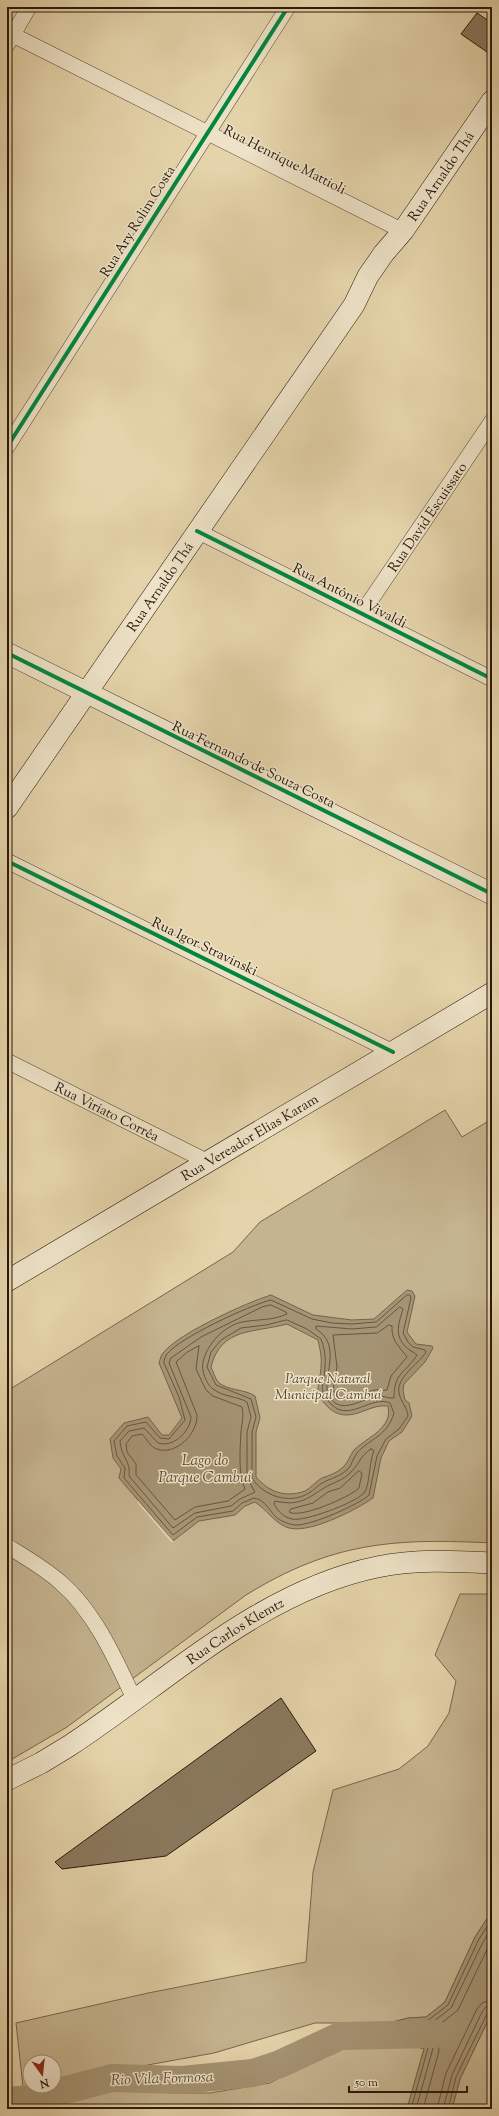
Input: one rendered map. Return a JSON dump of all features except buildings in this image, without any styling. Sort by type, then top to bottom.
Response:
[{"type":"main road","name":"Rua Arnaldo Thá","points":[[7,808],[354,305],[377,282],[392,259],[403,231],[492,101]]},
{"type":"main road","name":"Rua Fernando de Souza Costa","points":[[7,653],[492,894]]},
{"type":"main road","name":"Rua Vereador Elias Karam","points":[[7,1281],[492,993]]},
{"type":"main road","name":"Rua Carlos Klemtz","points":[[7,1780],[41,1763],[69,1746],[252,1618],[290,1596],[316,1584],[378,1567],[436,1561],[492,1563]]},
{"type":"street","points":[[9,38],[29,7]]},
{"type":"street","name":"Rua Ary Rolim Costa","points":[[7,447],[206,132],[288,7]]},
{"type":"street","name":"Rua Henrique Mattioli","points":[[9,38],[206,132],[403,231]]},
{"type":"street","name":"Rua David Escuissato","points":[[362,614],[492,421]]},
{"type":"street","name":"Rua Antônio Vivaldi","points":[[197,531],[492,679]]},
{"type":"street","name":"Rua Igor Stravinski","points":[[7,861],[393,1052]]},
{"type":"street","name":"Rua Viriato Corrêa","points":[[7,1061],[208,1162]]},
{"type":"street","points":[[7,1546],[42,1568],[61,1583],[75,1598],[107,1645],[135,1701]]},
{"type":"green space","name":"Parque Natural Municipal Cambuí","points":[[445,1110],[462,1137],[492,1119],[492,1543],[424,1542],[394,1543],[364,1547],[336,1554],[307,1564],[277,1577],[246,1595],[67,1727],[7,1762],[7,1391],[233,1252],[260,1222]]},
{"type":"green space","points":[[460,1594],[492,1594],[492,1911],[475,1937],[445,2002],[426,2017],[408,2018],[389,2023],[315,2023],[214,2053],[62,2081],[62,2054],[22,2054],[22,2078],[16,2023],[148,1993],[306,1962],[313,1872],[333,1790],[399,1769],[428,1746],[449,1713],[456,1681],[435,1655]]},
{"type":"green space","points":[[492,2012],[492,2109],[452,2109],[460,2079]]},
{"type":"green space","points":[[400,2041],[424,2049],[407,2109],[34,2109],[110,2089],[175,2093],[210,2093],[270,2083],[322,2056],[353,2044]]},
{"type":"water","name":"Lago do Parque Cambuí","points":[[407,1290],[412,1291],[415,1296],[407,1332],[416,1344],[432,1346],[433,1348],[425,1362],[404,1384],[403,1390],[405,1400],[409,1403],[412,1416],[402,1432],[389,1441],[381,1458],[373,1498],[365,1503],[343,1515],[318,1525],[295,1529],[281,1525],[255,1502],[245,1506],[235,1515],[199,1521],[173,1541],[119,1478],[121,1469],[113,1458],[110,1439],[124,1423],[148,1417],[162,1435],[169,1435],[182,1418],[159,1363],[163,1353],[172,1344],[198,1327],[231,1311],[271,1295],[313,1315],[352,1320],[374,1319]],"holes":[[[287,1324],[318,1340],[321,1353],[321,1372],[318,1388],[323,1402],[332,1411],[346,1415],[352,1415],[382,1406],[388,1406],[389,1414],[383,1426],[355,1449],[345,1465],[338,1471],[320,1479],[305,1491],[284,1494],[272,1490],[256,1477],[256,1432],[260,1418],[255,1396],[222,1385],[218,1382],[211,1367],[216,1354],[222,1345],[231,1338],[251,1331]]]},
{"type":"water","points":[[492,1911],[492,2012],[460,2079],[452,2109],[407,2109],[424,2049],[400,2041],[389,2023],[408,2018],[426,2017],[445,2002],[475,1937]]},
{"type":"pier","points":[[138,1501],[174,1542],[171,1542],[137,1502]]},
{"type":"waterway","name":"Rio Vila Formosa","points":[[7,2101],[31,2099],[112,2078],[182,2080],[253,2073],[280,2064],[340,2036],[435,2034]]},
{"type":"cycle path","points":[[7,447],[288,7]]},
{"type":"cycle path","points":[[197,531],[492,679]]},
{"type":"cycle path","points":[[7,653],[492,894]]},
{"type":"cycle path","points":[[7,861],[393,1052]]}]
